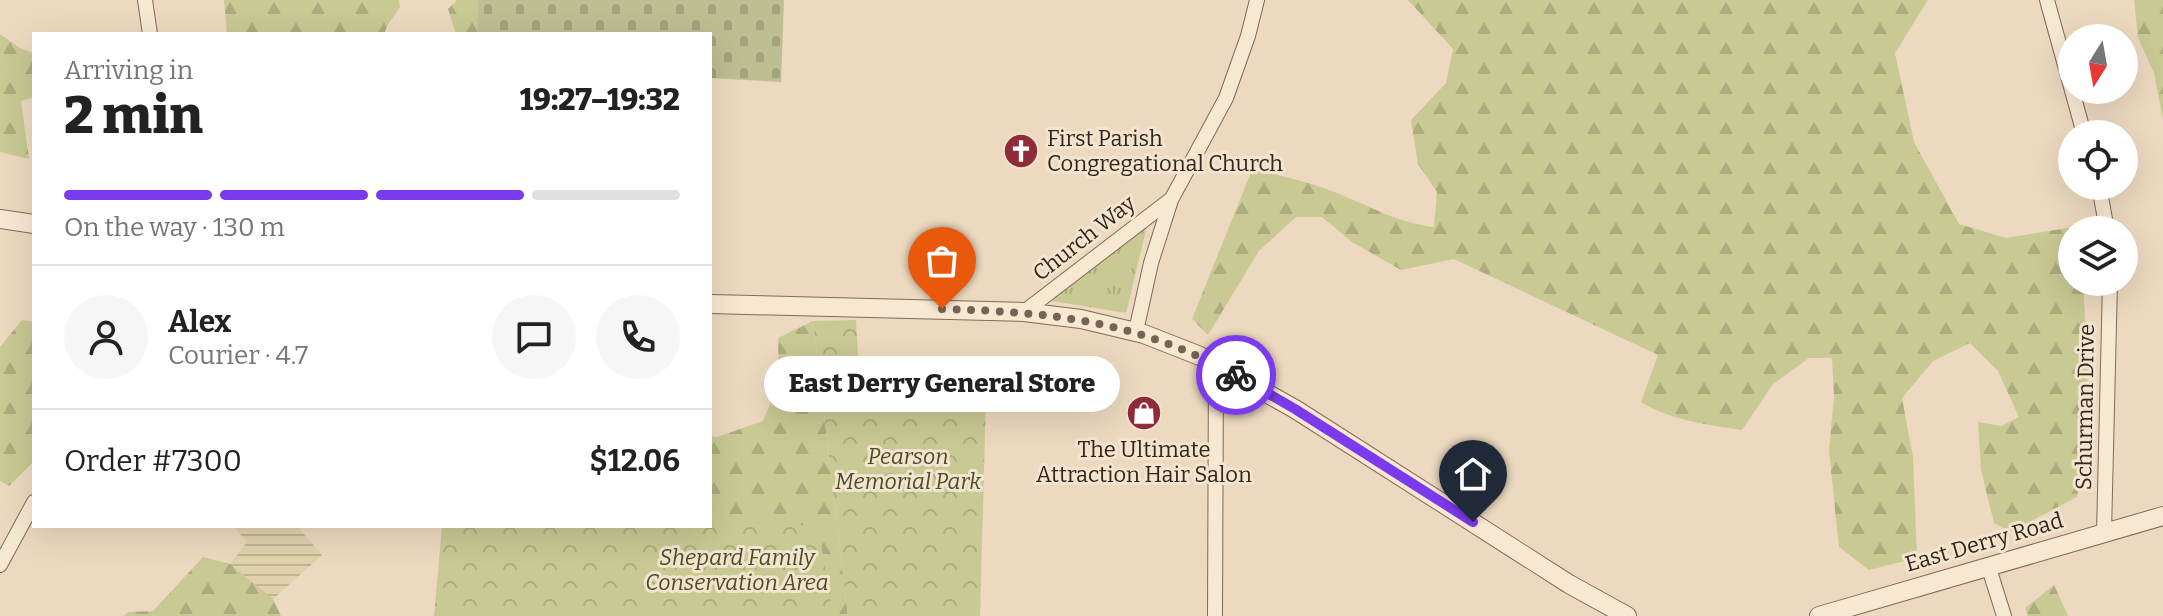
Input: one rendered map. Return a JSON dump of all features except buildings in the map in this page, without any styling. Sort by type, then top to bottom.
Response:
[{"type":"street","points":[[145,0],[150,32]]},
{"type":"street","points":[[1136,331],[1151,263],[1171,200],[1226,98],[1257,0]]},
{"type":"street","points":[[2047,0],[2080,120]]},
{"type":"street","name":"Church Way","points":[[1024,312],[1171,200]]},
{"type":"street","points":[[0,219],[32,224]]},
{"type":"street","name":"Schurman Drive","points":[[2104,533],[2110,296]]},
{"type":"street","points":[[712,304],[1024,312],[1081,319],[1136,331],[1216,364],[1295,409],[1559,577],[1627,616]]},
{"type":"street","points":[[1215,616],[1216,364]]},
{"type":"street","points":[[0,565],[32,506]]},
{"type":"street","name":"East Derry Road","points":[[1819,616],[2163,516]]},
{"type":"street","points":[[1988,565],[2004,616]]},
{"type":"shaded area","points":[[235,528],[299,528],[322,555],[273,599],[230,564],[247,542]]},
{"type":"green space","points":[[224,0],[399,0],[400,7],[385,32],[227,32]]},
{"type":"green space","points":[[457,0],[478,0],[477,32],[455,32],[448,9]]},
{"type":"green space","points":[[478,0],[784,0],[781,82],[712,78],[712,32],[477,32]]},
{"type":"green space","points":[[1408,0],[1928,0],[1895,53],[1914,142],[1959,224],[2006,238],[2058,230],[2058,296],[2084,296],[2088,373],[2077,497],[2010,532],[1994,523],[1981,470],[1978,422],[2001,426],[2019,417],[1998,371],[1970,343],[1933,361],[1902,398],[1913,457],[1917,558],[1869,570],[1839,547],[1829,451],[1834,396],[1832,358],[1809,358],[1773,384],[1742,430],[1677,417],[1641,402],[1658,355],[1454,259],[1401,270],[1352,242],[1322,217],[1296,217],[1259,251],[1208,335],[1192,319],[1252,170],[1333,191],[1399,219],[1434,227],[1437,192],[1418,164],[1411,120],[1446,83],[1453,49]]},
{"type":"green space","points":[[2134,0],[2163,0],[2163,120],[2154,73],[2138,38]]},
{"type":"green space","points":[[0,34],[32,52],[32,98],[21,101],[29,159],[0,152]]},
{"type":"green space","points":[[1148,222],[1126,313],[1046,300]]},
{"type":"green space","points":[[22,320],[32,322],[32,463],[9,486],[0,481],[0,347]]},
{"type":"green space","name":"Pearson Memorial Park","points":[[856,320],[860,388],[986,396],[980,616],[848,616],[813,321]]},
{"type":"green space","points":[[813,321],[848,616],[664,616],[709,528],[712,528],[712,436],[763,421],[779,382],[778,338]]},
{"type":"green space","name":"Shepard Family Conservation Area","points":[[712,521],[818,526],[833,616],[434,616],[442,528],[712,528]]},
{"type":"green space","points":[[203,557],[230,564],[273,599],[281,616],[124,616],[128,612],[153,611]]},
{"type":"green space","points":[[2054,585],[2068,616],[2028,616],[2025,608]]},
{"type":"way so far","points":[[942,309],[1024,312],[1110,324],[1182,348],[1236,375]]},
{"type":"place","name":"First Parish Congregational Church","points":[[1021,151]]},
{"type":"place","name":"East Derry General Store","points":[[942,309]]},
{"type":"place","name":"The Ultimate Attraction Hair Salon","points":[[1144,413]]},
{"type":"route","points":[[1236,375],[1473,522]]}]
